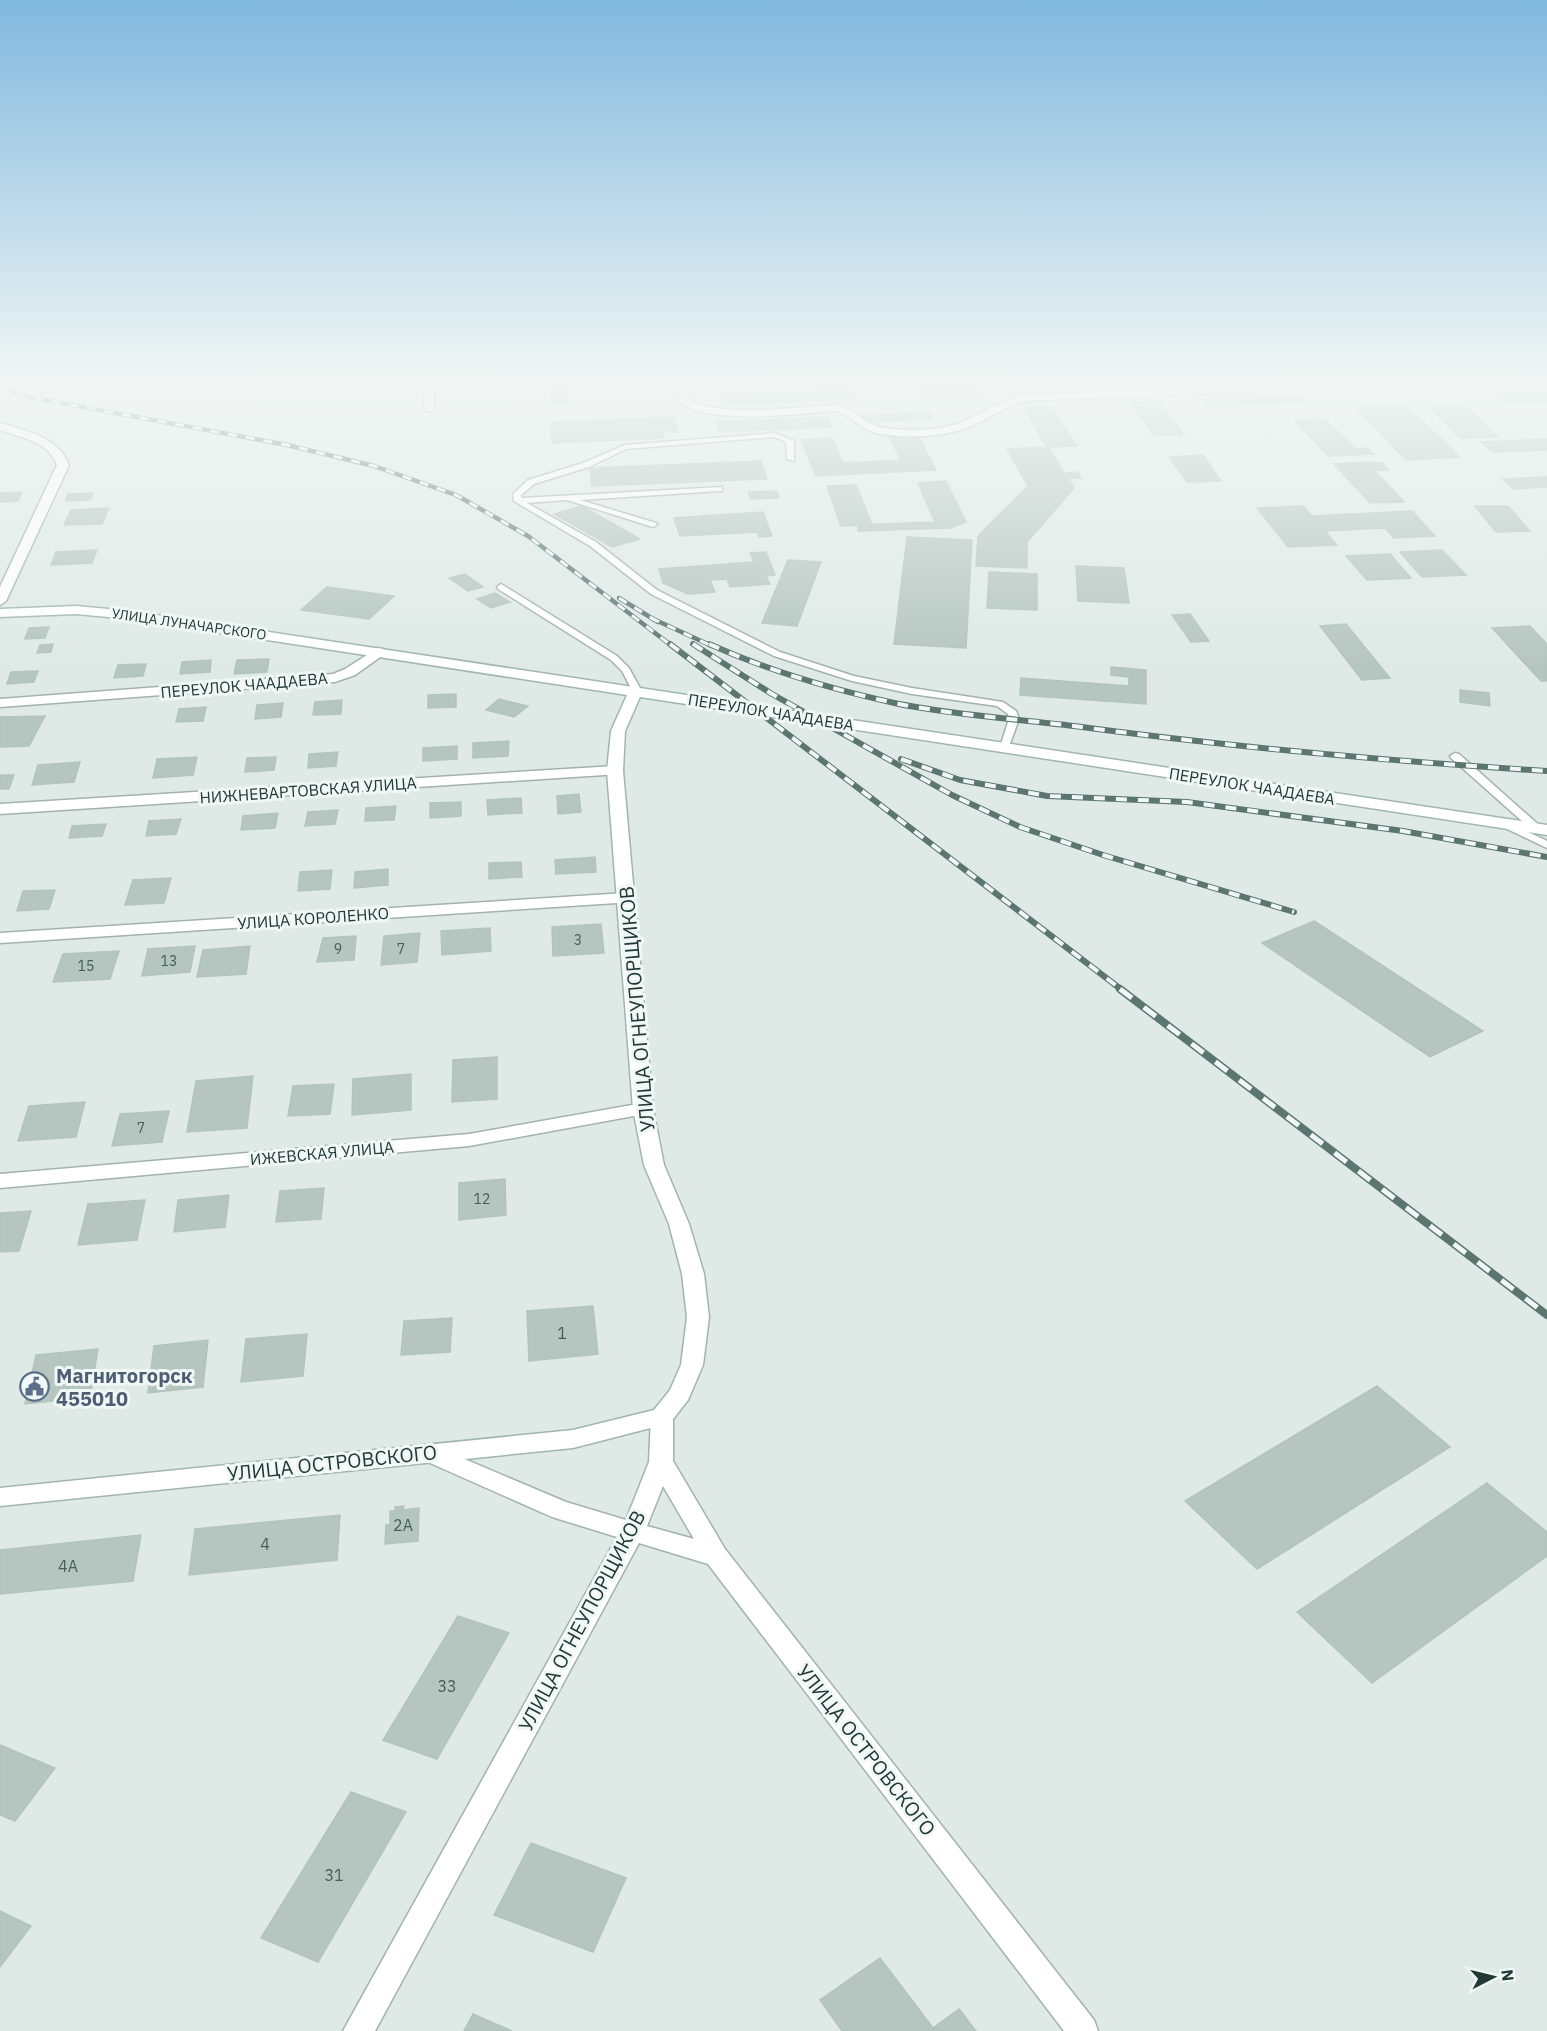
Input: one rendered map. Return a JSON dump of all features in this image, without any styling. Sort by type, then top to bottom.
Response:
[{"type":"street","points":[[0,601],[58,477]]},
{"type":"street","name":"УЛИЦА ЛУНАЧАРСКОГО","points":[[0,613],[76,610],[130,615],[378,652]]},
{"type":"street","name":"ПЕРЕУЛОК ЧААДАЕВА","points":[[0,703],[335,678],[350,672],[378,652],[1542,830]]},
{"type":"street","name":"УЛИЦА ОГНЕУПОРЩИКОВ","points":[[358,2031],[633,1532],[661,1462],[662,1417],[680,1394],[692,1365],[698,1317],[693,1274],[679,1224],[654,1166],[643,1109],[615,771],[618,731],[636,690]]},
{"type":"street","name":"НИЖНЕВАРТОВСКАЯ УЛИЦА","points":[[0,809],[615,771]]},
{"type":"street","name":"УЛИЦА КОРОЛЕНКО","points":[[0,938],[626,898]]},
{"type":"street","name":"ИЖЕВСКАЯ УЛИЦА","points":[[0,1181],[469,1140],[643,1109]]},
{"type":"street","name":"УЛИЦА ОСТРОВСКОГО","points":[[0,1497],[573,1439],[662,1417]]},
{"type":"street","points":[[429,1453],[560,1510],[716,1556]]},
{"type":"street","name":"УЛИЦА ОСТРОВСКОГО","points":[[661,1462],[716,1556],[1083,2031]]},
{"type":"lane","points":[[518,501],[517,494],[531,482],[548,477]]},
{"type":"lane","points":[[518,501],[563,496],[719,489]]},
{"type":"lane","points":[[563,496],[653,525]]},
{"type":"lane","points":[[518,501],[593,544],[654,592],[777,654],[811,667],[862,680],[912,691],[1000,704],[1013,713],[1014,719],[1005,747]]},
{"type":"lane","points":[[501,587],[615,658],[626,670],[636,690]]},
{"type":"lane","points":[[1455,756],[1542,830]]},
{"type":"lane","points":[[1509,826],[1547,845]]},
{"type":"building","points":[[591,477],[766,477],[767,479],[592,486]]},
{"type":"building","points":[[1023,477],[1081,478],[1068,478],[1074,488],[1027,542],[1027,568],[976,566],[978,536],[1028,486]]},
{"type":"building","points":[[1183,477],[1218,477],[1221,481],[1187,482]]},
{"type":"building","points":[[1346,477],[1380,477],[1404,502],[1370,503]]},
{"type":"building","points":[[1547,477],[1547,487],[1513,489],[1503,479]]},
{"type":"building","points":[[946,481],[966,522],[950,528],[858,531],[858,525],[935,522],[918,483]]},
{"type":"building","points":[[856,485],[872,525],[841,526],[827,486]]},
{"type":"building","points":[[777,491],[779,498],[750,499],[749,492]]},
{"type":"building","points":[[22,492],[18,501],[0,502],[1,493]]},
{"type":"building","points":[[93,493],[90,500],[66,501],[68,494]]},
{"type":"building","points":[[582,506],[640,539],[612,547],[554,514]]},
{"type":"building","points":[[1303,506],[1312,516],[1412,511],[1435,536],[1394,538],[1385,528],[1325,531],[1337,545],[1288,547],[1257,508]]},
{"type":"building","points":[[1475,506],[1508,506],[1530,531],[1496,532]]},
{"type":"building","points":[[109,508],[102,524],[64,525],[71,510]]},
{"type":"building","points":[[763,512],[772,536],[759,537],[757,532],[680,536],[674,518]]},
{"type":"building","points":[[907,537],[972,540],[966,648],[894,644]]},
{"type":"building","points":[[97,550],[92,563],[51,565],[56,552]]},
{"type":"building","points":[[1442,550],[1466,575],[1422,577],[1400,552]]},
{"type":"building","points":[[766,552],[775,575],[766,576],[770,584],[730,587],[727,579],[710,580],[715,592],[688,594],[663,583],[659,569],[754,562],[750,553]]},
{"type":"building","points":[[1390,554],[1411,578],[1367,580],[1346,556]]},
{"type":"building","points":[[788,560],[821,562],[797,626],[762,623]]},
{"type":"building","points":[[1076,566],[1124,568],[1129,603],[1078,601]]},
{"type":"building","points":[[989,572],[1037,574],[1037,610],[987,608]]},
{"type":"building","points":[[465,574],[483,587],[468,591],[449,578]]},
{"type":"building","points":[[327,587],[394,596],[369,619],[301,610]]},
{"type":"building","points":[[495,593],[510,602],[491,608],[477,599]]},
{"type":"building","points":[[1190,614],[1209,641],[1191,642],[1172,615]]},
{"type":"building","points":[[1346,624],[1390,678],[1362,680],[1320,626]]},
{"type":"building","points":[[1530,626],[1547,644],[1547,681],[1541,681],[1492,628]]},
{"type":"building","points":[[49,627],[45,638],[25,639],[29,628]]},
{"type":"building","points":[[53,644],[51,652],[37,653],[40,645]]},
{"type":"building","points":[[269,659],[267,672],[234,674],[237,660]]},
{"type":"building","points":[[211,660],[210,672],[180,674],[182,662]]},
{"type":"building","points":[[146,664],[143,676],[114,678],[118,665]]},
{"type":"building","points":[[1111,667],[1146,670],[1146,704],[1020,695],[1021,678],[1129,686],[1129,677],[1111,675]]},
{"type":"building","points":[[38,671],[34,682],[7,684],[11,672]]},
{"type":"building","points":[[1460,690],[1489,693],[1490,706],[1460,702]]},
{"type":"building","points":[[456,694],[456,707],[428,708],[428,695]]},
{"type":"building","points":[[499,699],[528,706],[514,717],[486,710]]},
{"type":"building","points":[[342,700],[341,714],[313,715],[315,702]]},
{"type":"building","points":[[283,703],[281,717],[255,719],[257,705]]},
{"type":"building","points":[[206,707],[203,721],[176,722],[179,709]]},
{"type":"building","points":[[45,716],[29,746],[0,747],[0,717]]},
{"type":"building","points":[[509,741],[508,756],[473,758],[473,743]]},
{"type":"building","points":[[457,746],[457,759],[423,761],[423,748]]},
{"type":"building","points":[[338,752],[336,766],[308,768],[309,754]]},
{"type":"building","points":[[197,757],[193,775],[153,778],[157,759]]},
{"type":"building","points":[[276,757],[274,770],[245,772],[247,758]]},
{"type":"building","points":[[80,762],[74,782],[32,785],[38,765]]},
{"type":"building","points":[[0,775],[14,775],[9,789],[0,789]]},
{"type":"building","points":[[579,794],[581,812],[558,814],[557,796]]},
{"type":"building","points":[[521,798],[522,813],[501,814],[503,799]]},
{"type":"building","points":[[503,799],[501,814],[488,815],[487,800]]},
{"type":"building","points":[[461,802],[461,816],[430,818],[430,803]]},
{"type":"building","points":[[396,806],[394,820],[365,821],[366,808]]},
{"type":"building","points":[[338,810],[335,824],[305,826],[308,812]]},
{"type":"building","points":[[278,813],[275,828],[241,830],[243,816]]},
{"type":"building","points":[[181,819],[176,834],[146,836],[149,821]]},
{"type":"building","points":[[106,824],[102,836],[69,838],[72,826]]},
{"type":"building","points":[[595,857],[596,872],[556,874],[555,860]]},
{"type":"building","points":[[521,862],[522,877],[489,879],[489,863]]},
{"type":"building","points":[[388,869],[388,885],[354,888],[355,872]]},
{"type":"building","points":[[332,870],[330,889],[298,891],[300,872]]},
{"type":"building","points":[[171,878],[164,903],[125,905],[133,880]]},
{"type":"building","points":[[55,890],[49,909],[17,911],[23,891]]},
{"type":"building","points":[[1314,921],[1483,1031],[1430,1057],[1262,943]]},
{"type":"building","points":[[601,924],[604,953],[553,956],[552,927]]},
{"type":"building","points":[[490,928],[491,951],[442,955],[441,931]]},
{"type":"building","points":[[420,933],[417,962],[381,965],[384,936]]},
{"type":"building","points":[[356,936],[354,960],[317,962],[323,938]]},
{"type":"building","points":[[195,946],[190,972],[142,976],[148,949]]},
{"type":"building","points":[[250,946],[246,974],[197,977],[203,950]]},
{"type":"building","points":[[119,951],[110,979],[53,982],[63,954]]},
{"type":"building","points":[[497,1057],[497,1099],[452,1102],[453,1060]]},
{"type":"building","points":[[411,1074],[411,1110],[352,1115],[353,1079]]},
{"type":"building","points":[[253,1076],[247,1128],[187,1132],[196,1081]]},
{"type":"building","points":[[334,1084],[330,1114],[288,1116],[293,1086]]},
{"type":"building","points":[[85,1102],[76,1137],[18,1141],[29,1106]]},
{"type":"building","points":[[169,1111],[162,1142],[112,1146],[120,1114]]},
{"type":"building","points":[[505,1179],[506,1215],[459,1220],[459,1183]]},
{"type":"building","points":[[324,1188],[321,1219],[276,1222],[280,1191]]},
{"type":"building","points":[[229,1195],[225,1227],[174,1232],[178,1200]]},
{"type":"building","points":[[145,1200],[137,1240],[78,1245],[88,1204]]},
{"type":"building","points":[[31,1211],[19,1251],[0,1252],[0,1213]]},
{"type":"building","points":[[593,1306],[598,1354],[529,1361],[527,1311]]},
{"type":"building","points":[[452,1318],[450,1352],[401,1355],[404,1321]]},
{"type":"building","points":[[307,1334],[303,1376],[241,1382],[246,1339]]},
{"type":"building","points":[[208,1340],[203,1387],[148,1393],[154,1346]]},
{"type":"building","points":[[98,1349],[90,1397],[25,1404],[36,1355]]},
{"type":"building","points":[[1377,1386],[1450,1447],[1257,1569],[1185,1501]]},
{"type":"building","points":[[1487,1483],[1547,1532],[1547,1556],[1372,1683],[1297,1612]]},
{"type":"building","points":[[404,1506],[403,1510],[419,1508],[418,1541],[385,1544],[386,1525],[390,1525],[390,1511],[395,1511],[395,1507]]},
{"type":"building","points":[[340,1515],[337,1560],[189,1575],[195,1529]]},
{"type":"building","points":[[141,1535],[133,1581],[0,1594],[0,1550]]},
{"type":"building","points":[[458,1616],[509,1633],[437,1759],[383,1740]]},
{"type":"building","points":[[0,1745],[55,1768],[15,1821],[0,1815]]},
{"type":"building","points":[[351,1792],[406,1812],[318,1962],[261,1938]]},
{"type":"building","points":[[531,1843],[626,1878],[593,1952],[494,1915]]},
{"type":"building","points":[[0,1911],[31,1926],[0,1967]]},
{"type":"building","points":[[880,1958],[935,2031],[842,2031],[820,2000]]},
{"type":"building","points":[[959,2009],[976,2031],[935,2031],[933,2028]]},
{"type":"building","points":[[473,2014],[512,2031],[464,2031]]},
{"type":"railway","points":[[404,477],[456,495],[528,536],[672,646]]},
{"type":"railway","points":[[619,598],[653,619]]},
{"type":"railway","points":[[653,619],[712,646]]},
{"type":"railway","points":[[653,619],[658,622]]},
{"type":"railway","points":[[670,644],[1122,990]]},
{"type":"railway","points":[[696,646],[693,644],[772,694],[952,795],[1020,827],[1103,855],[1294,912]]},
{"type":"railway","points":[[709,644],[802,679],[875,699],[920,708],[1251,747],[1547,771]]},
{"type":"railway","points":[[901,759],[960,780],[1047,796],[1187,802],[1403,831],[1547,857]]},
{"type":"railway","points":[[1120,989],[1547,1315]]},
{"type":"place","name":"Магнитогорск 455010","points":[[35,1387]]}]
